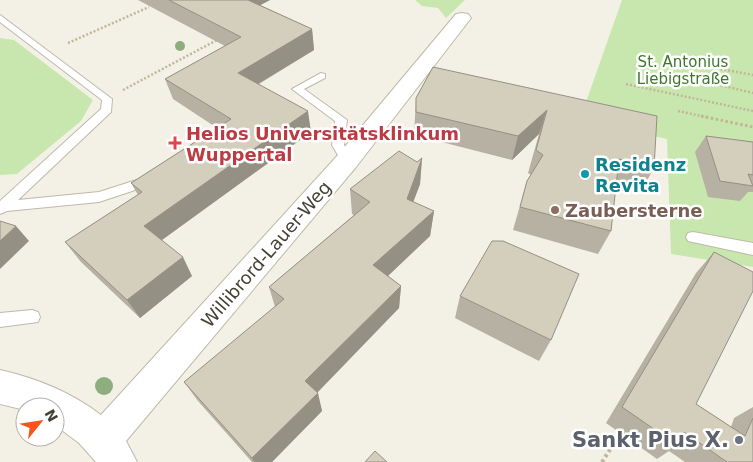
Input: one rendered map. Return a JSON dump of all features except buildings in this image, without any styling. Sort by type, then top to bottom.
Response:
[{"type":"street","name":"Willibrord-Lauer-Weg","points":[[111,451],[462,18]]},
{"type":"street","points":[[5,388],[43,401],[70,414],[111,451]]},
{"type":"lane","points":[[0,18],[45,54],[107,98],[107,110],[1,208]]},
{"type":"lane","points":[[321,76],[298,89],[341,120],[338,145],[347,161]]},
{"type":"lane","points":[[1,208],[99,197],[152,180],[163,173]]},
{"type":"lane","points":[[693,237],[753,250]]},
{"type":"lane","points":[[0,320],[32,317]]},
{"type":"path","points":[[45,54],[149,7]]},
{"type":"path","points":[[107,98],[224,36]]},
{"type":"path","points":[[674,60],[753,75]]},
{"type":"path","points":[[678,75],[753,94]]},
{"type":"path","points":[[626,84],[753,111]]},
{"type":"path","points":[[678,111],[753,128]]},
{"type":"path","points":[[602,462],[611,448]]},
{"type":"green space","points":[[415,0],[465,0],[446,18],[438,8],[422,6]]},
{"type":"green space","name":"St. Antonius Liebigstraße","points":[[622,0],[753,0],[753,267],[671,254],[667,139],[580,119]]},
{"type":"green space","points":[[0,38],[14,40],[93,100],[81,121],[17,174],[0,175]]},
{"type":"place","name":"Helios Universitätsklinkum Wuppertal","points":[[175,143]]},
{"type":"place","name":"Residenz Revita","points":[[585,174]]},
{"type":"place","name":"Zaubersterne","points":[[555,210]]},
{"type":"place","name":"Sankt Pius X.","points":[[739,440]]}]
